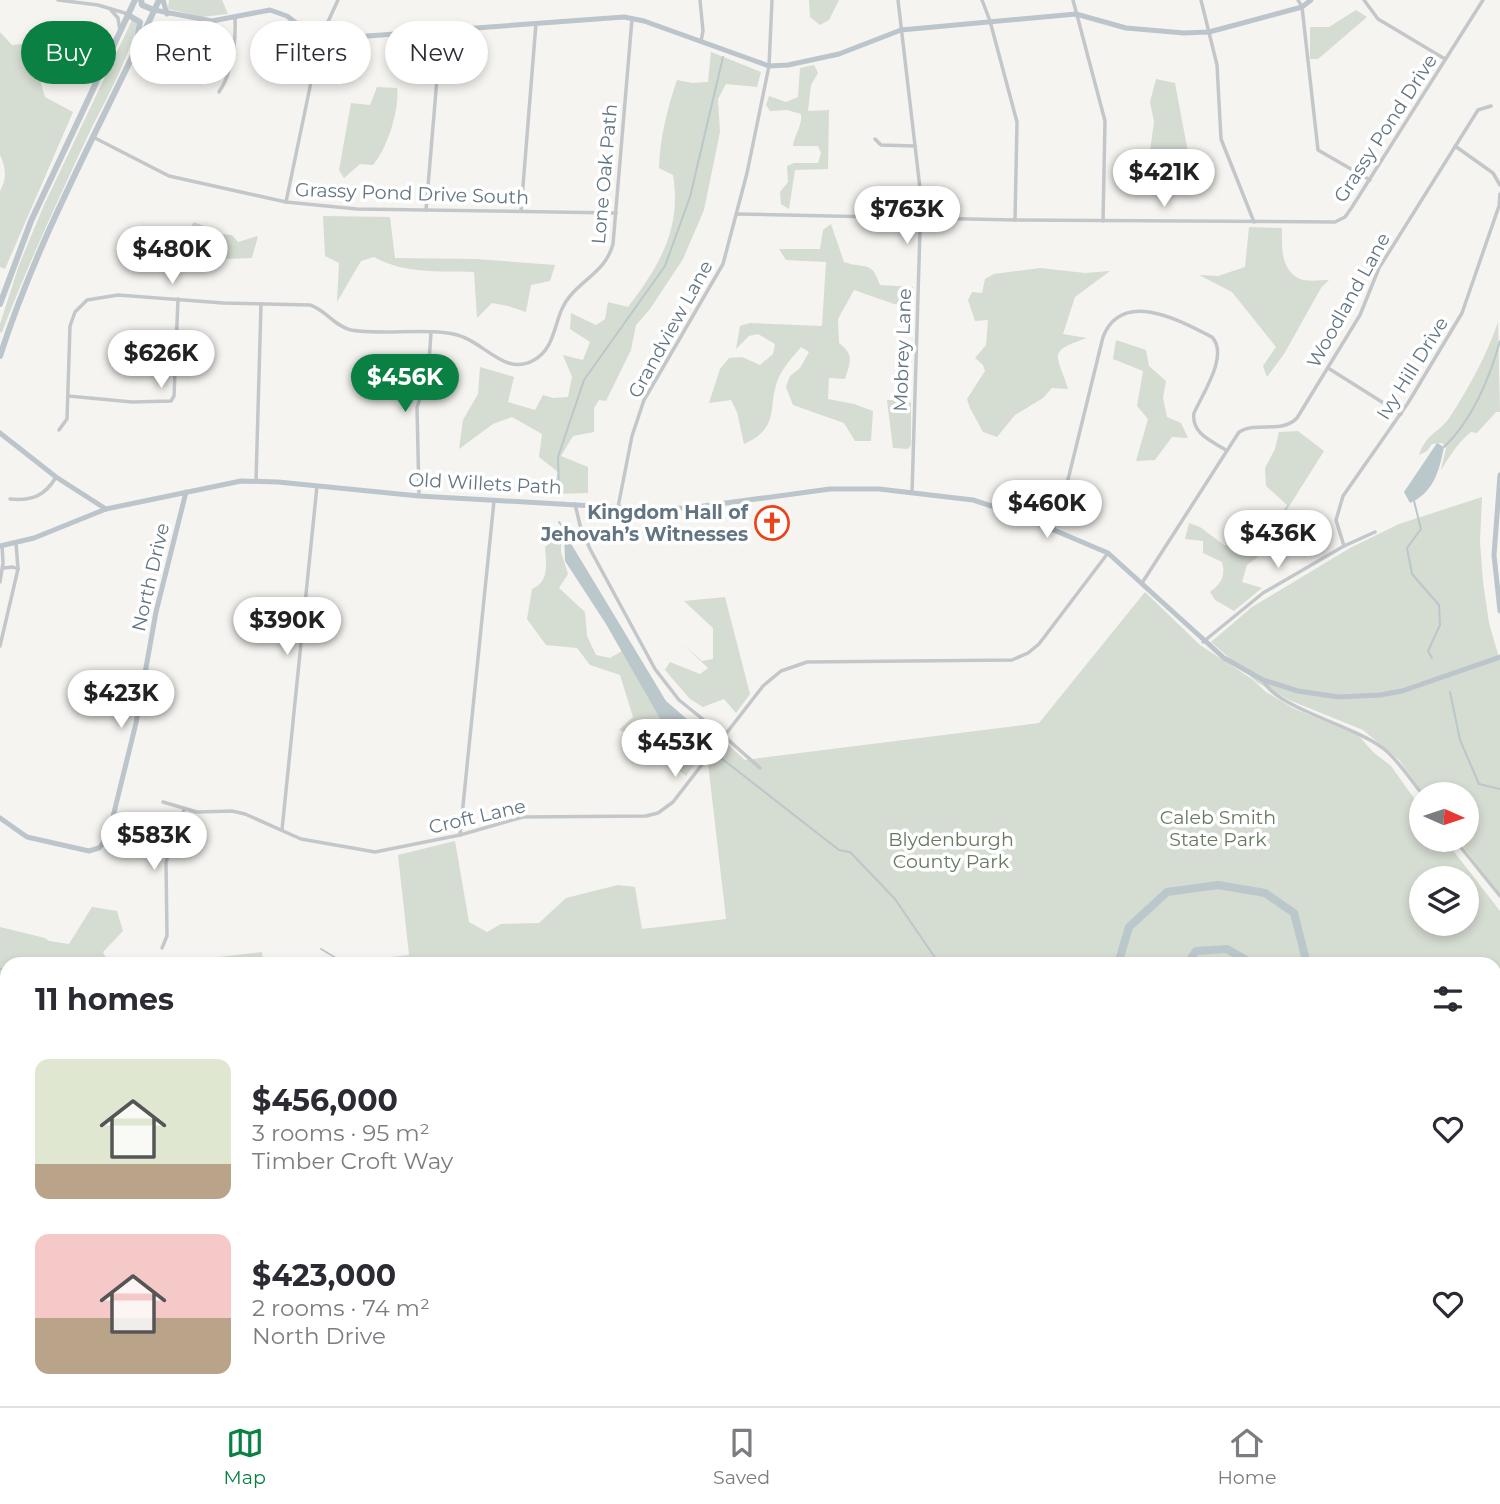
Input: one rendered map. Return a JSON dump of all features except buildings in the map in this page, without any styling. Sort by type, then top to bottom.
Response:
[{"type":"highway","points":[[0,304],[34,214],[135,0]]},
{"type":"highway","points":[[141,0],[142,5],[154,10]]},
{"type":"highway","points":[[149,21],[161,0]]},
{"type":"highway","points":[[128,15],[138,21]]},
{"type":"highway","points":[[0,356],[44,240],[130,59]]},
{"type":"street","points":[[58,0],[79,1],[128,15]]},
{"type":"street","points":[[161,0],[167,14]]},
{"type":"street","points":[[328,21],[338,0]]},
{"type":"street","points":[[700,0],[703,31],[701,41]]},
{"type":"street","name":"Grandview Lane","points":[[618,507],[632,436],[644,400],[723,264],[737,214],[769,66],[772,0]]},
{"type":"street","name":"Mobrey Lane","points":[[898,0],[921,197],[912,493]]},
{"type":"street","points":[[982,0],[1017,122],[1015,220]]},
{"type":"street","points":[[1073,0],[1105,121],[1103,220]]},
{"type":"street","points":[[1201,0],[1217,65],[1221,139],[1254,222]]},
{"type":"street","points":[[1298,0],[1302,7],[1318,150],[1370,180]]},
{"type":"street","points":[[488,27],[632,17],[769,66],[788,65],[839,54],[901,30],[1076,14],[1126,28],[1184,33],[1209,32],[1302,7],[1311,0]]},
{"type":"street","points":[[1364,0],[1378,19],[1445,60]]},
{"type":"street","name":"Grassy Pond Drive","points":[[737,214],[1015,220],[1335,222],[1345,217],[1370,180],[1483,0]]},
{"type":"street","points":[[109,9],[118,18],[120,32]]},
{"type":"street","points":[[154,10],[212,21],[259,11],[279,12],[293,21]]},
{"type":"street","points":[[219,92],[229,71],[235,39],[235,17]]},
{"type":"street","name":"Lone Oak Path","points":[[431,333],[454,334],[472,341],[505,363],[520,366],[540,357],[546,350],[564,303],[600,269],[611,254],[632,17]]},
{"type":"street","points":[[521,212],[536,23]]},
{"type":"street","points":[[286,202],[311,84]]},
{"type":"street","points":[[426,210],[437,84]]},
{"type":"street","name":"Woodland Lane","points":[[1142,583],[1226,450],[1244,429],[1285,426],[1293,422],[1360,315],[1379,268],[1455,146],[1478,110],[1491,106]]},
{"type":"street","name":"Grassy Pond Drive South","points":[[93,137],[169,176],[286,202],[357,209],[616,213]]},
{"type":"street","points":[[875,139],[881,145],[915,146]]},
{"type":"street","points":[[1455,146],[1493,173],[1500,185]]},
{"type":"street","name":"Ivy Hill Drive","points":[[1344,546],[1336,520],[1343,496],[1401,414],[1462,313],[1499,206],[1500,194]]},
{"type":"street","points":[[59,430],[67,419],[70,326],[75,312],[87,300],[118,295],[318,308],[337,324],[354,331],[431,333],[428,376],[417,407],[419,496]]},
{"type":"street","points":[[68,396],[132,402],[171,401],[174,396],[178,299]]},
{"type":"street","points":[[256,481],[261,304]]},
{"type":"street","points":[[1053,529],[1064,496],[1103,337],[1112,322],[1119,317],[1129,313],[1162,313],[1217,342],[1219,356],[1192,421],[1203,436],[1226,450]]},
{"type":"street","points":[[1328,368],[1401,414]]},
{"type":"street","points":[[0,433],[56,477],[106,509]]},
{"type":"street","points":[[1500,475],[1494,555],[1500,611]]},
{"type":"street","points":[[10,499],[25,500],[39,496],[56,477]]},
{"type":"street","name":"Old Willets Path","points":[[1,545],[16,543],[106,509],[241,481],[494,501],[689,508],[830,489],[879,489],[972,500],[1053,529],[1108,553],[1203,642],[1229,662],[1263,680],[1319,695],[1361,697],[1402,691],[1500,657]]},
{"type":"street","points":[[282,830],[317,486]]},
{"type":"street","name":"North Drive","points":[[0,818],[27,836],[89,851],[99,848],[108,837],[136,723],[151,631],[186,492]]},
{"type":"street","points":[[460,835],[494,501]]},
{"type":"street","points":[[575,504],[590,550],[654,669],[679,701],[760,768]]},
{"type":"street","points":[[1203,642],[1263,593],[1344,546],[1375,532]]},
{"type":"street","points":[[0,646],[18,569],[16,543]]},
{"type":"street","points":[[0,582],[3,568],[1,545]]},
{"type":"street","name":"Croft Lane","points":[[163,802],[197,812],[232,811],[245,814],[301,839],[375,852],[460,835],[523,817],[646,816],[658,813],[673,802],[771,677],[799,663],[1012,660],[1039,645],[1108,553]]},
{"type":"street","points":[[3,568],[18,569]]},
{"type":"street","points":[[0,612],[8,614]]},
{"type":"street","points":[[1263,680],[1266,687],[1286,702],[1355,730],[1385,749],[1413,782]]},
{"type":"street","points":[[162,948],[167,936],[166,862],[184,810]]},
{"type":"street","points":[[1465,852],[1500,896]]},
{"type":"green space","points":[[169,0],[222,0],[228,14],[202,17],[168,9]]},
{"type":"green space","points":[[809,0],[839,0],[829,20],[820,25],[810,17]]},
{"type":"green space","points":[[1356,10],[1367,17],[1318,59],[1310,59],[1310,27],[1329,27]]},
{"type":"green space","points":[[130,24],[130,47],[116,80],[116,54]]},
{"type":"green space","points":[[0,32],[12,45],[21,44],[21,84],[41,84],[45,97],[73,112],[5,269],[0,267],[0,191],[5,173],[0,155]]},
{"type":"green space","points":[[711,52],[761,72],[757,87],[726,84],[718,99],[720,132],[704,210],[683,259],[650,309],[636,325],[631,350],[606,401],[599,400],[594,408],[594,432],[573,436],[561,456],[588,467],[588,493],[552,494],[558,472],[539,457],[542,434],[512,417],[493,424],[459,449],[463,420],[478,394],[480,367],[514,377],[508,402],[535,410],[543,395],[553,398],[568,397],[572,377],[563,355],[583,360],[590,342],[570,329],[571,313],[596,325],[605,319],[608,302],[628,307],[649,277],[666,246],[674,213],[673,175],[659,168],[662,135],[670,102],[677,80],[708,82]]},
{"type":"green space","points":[[814,65],[818,73],[811,85],[808,111],[829,110],[828,169],[795,170],[789,209],[781,204],[780,192],[788,182],[787,166],[794,163],[818,163],[821,153],[818,146],[793,146],[801,114],[787,110],[770,111],[766,105],[769,96],[786,102],[798,97],[800,68]]},
{"type":"green space","points":[[1156,79],[1175,83],[1193,179],[1157,166],[1150,151],[1154,122],[1150,102]]},
{"type":"green space","points":[[102,84],[114,84],[57,203],[0,333],[0,324],[19,265],[44,205]]},
{"type":"green space","points":[[377,87],[397,88],[396,107],[388,139],[373,165],[360,164],[344,178],[339,170],[351,103],[370,105]]},
{"type":"green space","points":[[323,216],[390,217],[395,258],[476,259],[555,265],[550,281],[531,285],[526,312],[492,303],[477,318],[474,272],[410,269],[374,257],[361,261],[337,302],[339,263],[325,256]]},
{"type":"green space","points":[[194,222],[222,234],[232,235],[238,242],[258,236],[252,258],[197,260],[159,256],[151,246],[162,228],[183,237]]},
{"type":"green space","points":[[831,224],[844,262],[870,268],[880,285],[913,287],[913,306],[894,304],[854,290],[838,319],[839,343],[847,351],[850,363],[845,379],[829,378],[828,399],[873,411],[871,441],[855,441],[844,423],[793,405],[786,387],[790,376],[800,368],[809,352],[801,347],[778,379],[768,424],[756,438],[744,444],[737,412],[731,400],[709,403],[720,369],[729,358],[742,357],[760,365],[773,354],[775,344],[758,334],[749,336],[736,349],[740,326],[750,323],[822,326],[826,262],[786,260],[779,249],[820,249],[823,230]]},
{"type":"green space","points":[[1249,227],[1282,228],[1284,257],[1293,275],[1310,281],[1329,280],[1321,288],[1284,354],[1267,377],[1263,366],[1276,347],[1232,292],[1199,275],[1218,276],[1245,267]]},
{"type":"green space","points":[[1040,268],[1085,273],[1110,271],[1075,297],[1063,334],[1087,338],[1065,347],[1058,356],[1068,389],[1052,388],[1043,398],[1015,415],[997,437],[983,432],[967,399],[985,371],[975,358],[986,345],[988,320],[975,321],[968,300],[972,292],[982,293],[985,279],[994,274]]},
{"type":"green space","points":[[1498,322],[1500,412],[1496,412],[1477,433],[1471,432],[1466,436],[1441,470],[1446,448],[1442,443],[1432,444],[1427,451],[1419,455],[1429,437],[1446,423],[1464,394],[1483,359]]},
{"type":"green space","points":[[1116,340],[1146,350],[1149,366],[1166,381],[1163,398],[1167,417],[1181,423],[1188,438],[1172,437],[1155,460],[1136,461],[1148,419],[1137,406],[1143,371],[1113,359]]},
{"type":"green space","points":[[887,400],[905,400],[911,403],[911,445],[908,449],[893,448]]},
{"type":"green space","points":[[1298,431],[1324,451],[1283,516],[1279,531],[1259,556],[1247,565],[1242,582],[1262,588],[1234,611],[1215,600],[1210,592],[1222,579],[1222,562],[1203,553],[1203,541],[1185,539],[1189,523],[1200,527],[1224,545],[1245,548],[1249,534],[1265,516],[1277,520],[1287,505],[1266,486],[1265,468],[1275,449],[1279,432]]},
{"type":"green space","points":[[1482,497],[1480,542],[1483,582],[1489,623],[1500,661],[1500,894],[1467,852],[1479,852],[1479,782],[1415,782],[1399,760],[1363,730],[1289,700],[1258,683],[1211,642],[1252,607],[1350,548],[1399,524]]},
{"type":"green space","points":[[561,535],[561,552],[568,574],[559,588],[585,612],[587,636],[596,655],[610,658],[622,651],[686,764],[701,755],[686,776],[662,757],[646,739],[619,730],[633,717],[620,675],[590,665],[577,648],[546,645],[527,619],[532,589],[538,586],[544,576],[545,547]]},
{"type":"green space","points":[[1145,592],[1200,645],[1252,679],[1266,692],[1293,708],[1359,736],[1391,766],[1409,791],[1409,852],[1454,852],[1465,866],[1409,866],[1409,936],[1479,936],[1479,884],[1500,911],[1500,957],[391,957],[409,955],[398,855],[455,841],[469,922],[487,932],[501,924],[539,923],[566,898],[618,885],[635,887],[642,929],[726,919],[708,763],[725,742],[745,760],[1039,723]]},
{"type":"green space","points":[[725,597],[750,694],[736,713],[724,699],[703,707],[690,699],[665,670],[670,662],[700,674],[708,668],[682,643],[702,661],[713,659],[713,628],[684,601]]},
{"type":"green space","points":[[92,907],[117,911],[123,931],[103,952],[106,957],[0,957],[0,927],[49,941],[69,944]]},
{"type":"green space","points":[[262,952],[262,957],[219,957]]},
{"type":"shaded area","points":[[1437,443],[1444,447],[1434,480],[1425,493],[1410,503],[1404,492]]},
{"type":"shaded area","points":[[564,532],[666,701],[709,738],[686,764],[606,624],[565,561]]},
{"type":"waterway","points":[[559,491],[558,457],[584,380],[665,266],[690,197],[723,57]]},
{"type":"waterway","points":[[1444,447],[1463,425],[1479,398],[1500,341]]},
{"type":"waterway","points":[[1414,501],[1421,529],[1407,548],[1412,574],[1439,605],[1440,625],[1428,651],[1432,658]]},
{"type":"waterway","points":[[559,522],[562,526]]},
{"type":"waterway","points":[[1450,692],[1460,740],[1479,784],[1500,789]]},
{"type":"waterway","points":[[721,758],[839,850],[850,852],[895,899],[935,957]]},
{"type":"waterway","points":[[1120,957],[1129,927],[1167,892],[1218,885],[1265,893],[1294,913],[1305,957]]},
{"type":"waterway","points":[[321,949],[334,957]]},
{"type":"waterway","points":[[1192,957],[1196,951],[1227,949],[1241,957]]},
{"type":"place","name":"Kingdom Hall of Jehovah’s Witnesses","points":[[772,523]]},
{"type":"park label","name":"Caleb Smith State Park","points":[[1218,828]]},
{"type":"park label","name":"Blydenburgh County Park","points":[[951,850]]}]
